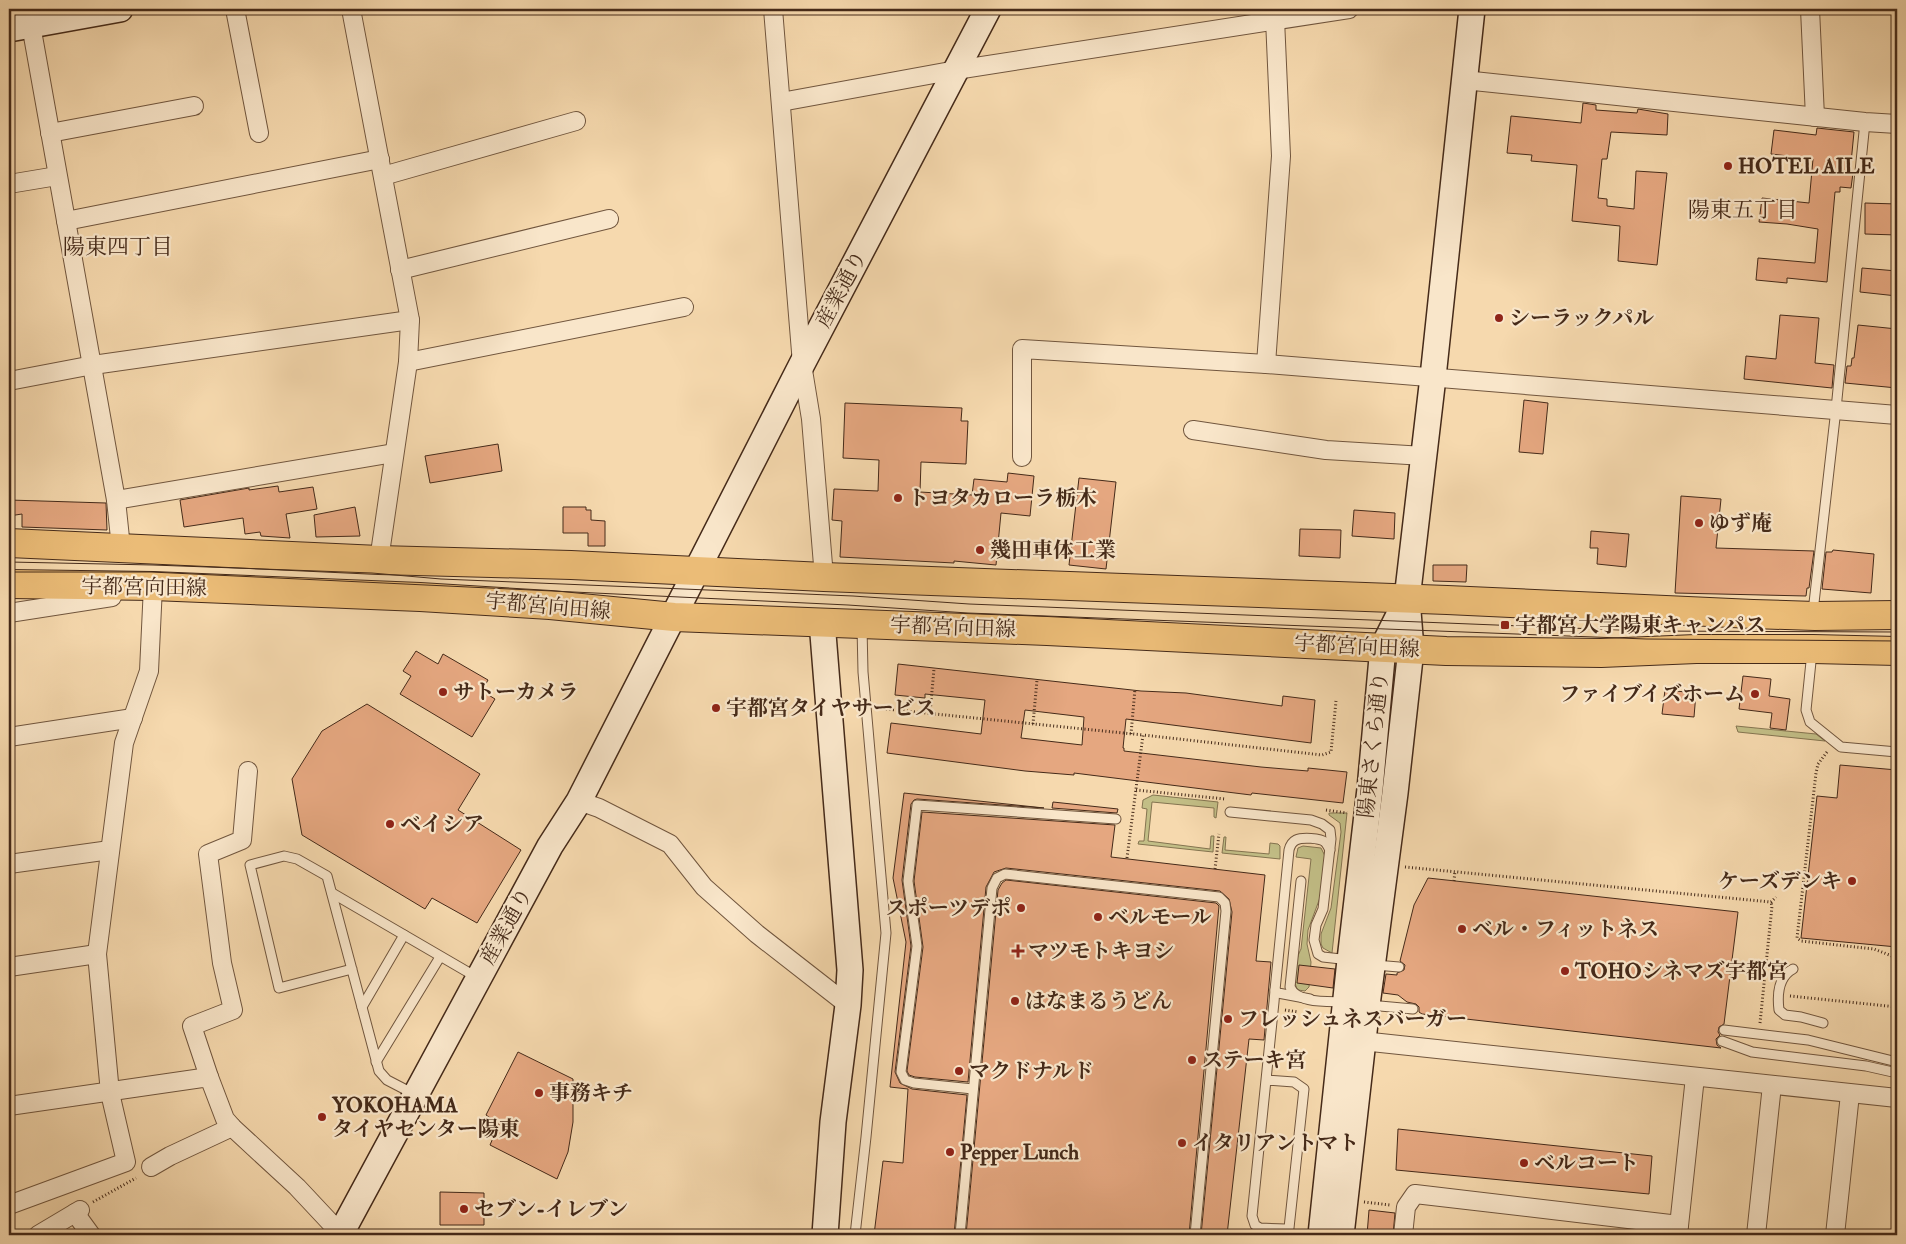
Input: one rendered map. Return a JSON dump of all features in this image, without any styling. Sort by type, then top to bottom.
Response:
[{"type":"main road","name":"宇都宮向田線","points":[[9,543],[379,560],[571,565],[824,577],[1815,616],[1897,615]]},
{"type":"main road","name":"宇都宮向田線","points":[[9,584],[153,586],[457,599],[550,604],[674,618],[1056,631],[1412,649],[1601,653],[1696,649],[1897,651]]},
{"type":"street","points":[[120,9],[20,27],[50,133],[123,547]]},
{"type":"street","points":[[235,9],[259,133]]},
{"type":"street","points":[[351,9],[410,320],[408,362],[379,560]]},
{"type":"street","points":[[773,9],[802,364],[811,418],[824,577]]},
{"type":"street","name":"産業通り","points":[[340,1234],[550,846],[579,801],[802,364],[988,9]]},
{"type":"street","points":[[781,102],[956,70],[1349,9]]},
{"type":"street","points":[[1407,599],[1433,377],[1472,9]]},
{"type":"street","points":[[1810,9],[1815,117]]},
{"type":"street","points":[[1266,364],[1281,156],[1275,19]]},
{"type":"street","points":[[1464,80],[1897,124]]},
{"type":"street","points":[[50,133],[194,106]]},
{"type":"street","points":[[66,221],[381,167],[576,121]]},
{"type":"street","points":[[9,184],[57,176]]},
{"type":"street","points":[[400,270],[609,219]]},
{"type":"street","points":[[408,362],[684,307]]},
{"type":"street","points":[[9,381],[92,365],[410,320]]},
{"type":"street","points":[[1022,457],[1022,349],[1266,364],[1897,415]]},
{"type":"street","points":[[1193,430],[1326,450],[1424,456]]},
{"type":"street","points":[[116,500],[394,453]]},
{"type":"street","points":[[9,613],[112,597],[112,586]]},
{"type":"street","points":[[9,1205],[126,1162],[110,1092],[97,954],[124,744],[149,671],[153,586]]},
{"type":"street","name":"陽東さくら通り","points":[[1321,1235],[1361,962],[1370,789],[1383,647],[1407,599]]},
{"type":"street","name":"陽東さくら通り","points":[[1361,962],[1395,793],[1412,649],[1407,599]]},
{"type":"street","points":[[824,623],[823,634],[850,970],[848,1005],[833,1122],[825,1235]]},
{"type":"street","points":[[9,738],[133,718]]},
{"type":"street","points":[[248,771],[242,840],[208,854],[222,963],[233,1010],[192,1026],[225,1119],[297,1187],[340,1234]]},
{"type":"street","points":[[579,801],[599,808],[670,844],[704,887],[717,899],[757,934],[848,1005]]},
{"type":"street","points":[[9,864],[110,850]]},
{"type":"street","points":[[9,967],[97,954]]},
{"type":"street","name":"陽東さくら通り","points":[[1341,1235],[1362,1041],[1356,1003]]},
{"type":"street","points":[[1362,1041],[1897,1098]]},
{"type":"street","points":[[9,1106],[209,1077]]},
{"type":"street","points":[[1403,1235],[1406,1207],[1415,1194],[1678,1230],[1695,1077]]},
{"type":"street","points":[[1756,1235],[1772,1085]]},
{"type":"street","points":[[1834,1235],[1850,1094]]},
{"type":"street","points":[[151,1167],[232,1127]]},
{"type":"street","points":[[38,1235],[77,1211],[91,1235]]},
{"type":"lane","points":[[1815,616],[1814,603],[1866,122]]},
{"type":"lane","points":[[855,1235],[886,933],[862,672],[862,624]]},
{"type":"lane","points":[[1813,649],[1806,710],[1810,722],[1841,747],[1897,752]]},
{"type":"lane","points":[[974,1088],[914,1083],[905,1080],[901,1072],[917,946],[908,881],[917,805],[1116,819]]},
{"type":"lane","points":[[1230,812],[1299,818],[1322,824],[1330,830],[1331,839],[1323,909],[1316,925],[1314,940],[1318,954],[1323,957],[1399,967]]},
{"type":"lane","points":[[1266,1080],[1294,1082],[1304,1089],[1289,1228],[1286,1230],[1260,1228],[1255,1225],[1252,1216],[1274,1002],[1278,992],[1291,844],[1296,839],[1321,840],[1326,843],[1330,850]]},
{"type":"lane","points":[[352,970],[279,988],[250,865],[284,856],[297,859],[327,876],[379,1071],[387,1080],[416,1095]]},
{"type":"lane","points":[[960,1235],[992,888],[997,878],[1005,874],[1219,897],[1225,903],[1226,911],[1195,1235]]},
{"type":"lane","points":[[1300,882],[1290,987],[1292,992],[1310,999]]},
{"type":"lane","points":[[332,893],[478,978]]},
{"type":"lane","points":[[362,1007],[404,935]]},
{"type":"lane","points":[[376,1062],[440,957]]},
{"type":"lane","points":[[1793,969],[1781,979],[1779,1010],[1785,1016],[1801,1017],[1822,1023]]},
{"type":"lane","points":[[1278,992],[1310,999],[1413,1009]]},
{"type":"lane","points":[[1724,1030],[1808,1040],[1897,1062]]},
{"type":"lane","points":[[1722,1041],[1758,1054],[1866,1066],[1897,1073]]},
{"type":"path","points":[[930,713],[934,669]]},
{"type":"path","points":[[1033,724],[1038,680]]},
{"type":"path","points":[[1131,734],[1135,689]]},
{"type":"path","points":[[886,709],[1322,755],[1331,752],[1336,702]]},
{"type":"path","points":[[1127,858],[1143,735]]},
{"type":"path","points":[[1832,745],[1818,764],[1816,773],[1797,938],[1800,941],[1874,949],[1897,958]]},
{"type":"path","points":[[1215,869],[1219,834]]},
{"type":"path","points":[[1402,866],[1771,902]]},
{"type":"path","points":[[1454,881],[1455,871]]},
{"type":"path","points":[[1771,902],[1776,897]]},
{"type":"path","points":[[1760,1024],[1771,902]]},
{"type":"path","points":[[1787,990],[1787,996],[1897,1007]]},
{"type":"path","points":[[77,1211],[136,1178],[151,1167]]},
{"type":"path","points":[[1361,1201],[1406,1207]]},
{"type":"shaded area","points":[[1736,726],[1816,734],[1825,741],[1738,732]]},
{"type":"shaded area","points":[[1153,795],[1218,802],[1216,818],[1214,817],[1214,808],[1152,802],[1148,841],[1210,849],[1211,836],[1214,836],[1213,852],[1138,844],[1139,841],[1144,841],[1147,809],[1142,808],[1143,800]]},
{"type":"shaded area","points":[[1329,813],[1347,813],[1332,953],[1323,948],[1321,934],[1331,908],[1341,832],[1340,823]]},
{"type":"shaded area","points":[[1224,837],[1226,837],[1225,850],[1269,854],[1270,843],[1278,844],[1280,846],[1280,859],[1222,853]]},
{"type":"shaded area","points":[[1303,846],[1321,848],[1325,856],[1321,895],[1308,930],[1307,944],[1311,962],[1309,987],[1305,991],[1298,990],[1295,981],[1297,958],[1301,949],[1311,859],[1296,857],[1298,848]]},
{"type":"building","points":[[1583,103],[1596,105],[1596,110],[1637,113],[1638,109],[1668,114],[1667,135],[1611,132],[1607,159],[1602,159],[1598,198],[1607,199],[1607,206],[1634,209],[1636,171],[1667,173],[1657,265],[1618,261],[1620,226],[1572,221],[1577,165],[1531,161],[1532,155],[1507,153],[1511,116],[1581,123]]},
{"type":"building","points":[[1817,128],[1854,132],[1850,173],[1853,173],[1851,188],[1840,187],[1840,192],[1835,192],[1827,282],[1787,278],[1787,283],[1756,280],[1758,258],[1815,263],[1818,229],[1759,222],[1762,198],[1809,203],[1813,159],[1771,154],[1774,130],[1816,135]]},
{"type":"building","points":[[1865,203],[1897,204],[1897,235],[1865,234]]},
{"type":"building","points":[[1862,268],[1897,271],[1897,296],[1860,292]]},
{"type":"building","points":[[1780,315],[1819,318],[1815,363],[1834,365],[1832,388],[1744,379],[1746,356],[1776,359]]},
{"type":"building","points":[[1858,325],[1897,329],[1897,388],[1845,383],[1847,366],[1851,366],[1852,358],[1854,358]]},
{"type":"building","points":[[1524,400],[1548,403],[1543,454],[1519,452]]},
{"type":"building","points":[[845,403],[962,408],[961,421],[968,421],[966,464],[921,462],[920,492],[972,495],[974,479],[1007,482],[1008,473],[1034,476],[1030,516],[1001,513],[996,565],[954,561],[954,563],[840,557],[842,521],[832,520],[834,489],[878,491],[879,460],[843,458]]},
{"type":"building","points":[[498,444],[502,471],[430,483],[425,456]]},
{"type":"building","points":[[1079,478],[1116,482],[1106,569],[1069,565]]},
{"type":"building","points":[[278,486],[279,492],[313,487],[317,509],[286,514],[290,538],[261,536],[260,532],[245,534],[243,518],[184,527],[180,500],[249,488],[249,490]]},
{"type":"building","name":"ゆず庵","points":[[1681,496],[1721,499],[1716,548],[1814,551],[1809,588],[1807,588],[1806,596],[1675,593]]},
{"type":"building","points":[[9,500],[106,503],[107,530],[22,527],[22,514],[9,516]]},
{"type":"building","points":[[355,507],[360,536],[316,537],[314,515]]},
{"type":"building","points":[[563,507],[586,507],[586,510],[591,510],[591,520],[605,521],[605,546],[588,546],[588,533],[563,533]]},
{"type":"building","points":[[1354,510],[1395,513],[1394,539],[1352,536]]},
{"type":"building","points":[[1300,529],[1341,530],[1340,558],[1299,556]]},
{"type":"building","points":[[1591,531],[1629,534],[1626,567],[1597,564],[1598,548],[1590,548]]},
{"type":"building","points":[[1833,550],[1874,554],[1871,593],[1822,589],[1826,552],[1832,552]]},
{"type":"building","points":[[1433,565],[1467,565],[1466,582],[1433,581]]},
{"type":"building","name":"サトーカメラ","points":[[416,651],[438,664],[443,654],[488,680],[482,691],[495,699],[472,737],[400,694],[411,676],[403,671]]},
{"type":"building","points":[[898,664],[1141,691],[1186,693],[1282,706],[1283,696],[1315,700],[1311,743],[1126,719],[1123,748],[1124,751],[1261,767],[1308,771],[1308,768],[1347,772],[1343,803],[1252,793],[1251,795],[1074,773],[1074,775],[1025,771],[887,753],[891,723],[981,734],[985,700],[925,694],[925,698],[895,695]],"holes":[[[1025,710],[1084,717],[1082,745],[1021,738]]]},
{"type":"building","name":"ファイブイズホーム","points":[[1743,676],[1771,679],[1769,696],[1790,699],[1786,730],[1770,728],[1772,713],[1739,709]]},
{"type":"building","points":[[1665,690],[1696,693],[1694,717],[1662,714]]},
{"type":"building","name":"ベイシア","points":[[367,704],[480,774],[458,810],[521,850],[477,923],[432,898],[425,909],[302,835],[292,779],[322,731]]},
{"type":"building","name":"ケーズデンキ","points":[[1840,765],[1897,770],[1897,947],[1801,938],[1817,796],[1837,798]]},
{"type":"building","points":[[904,793],[1044,808],[917,799],[911,804],[902,880],[911,946],[895,1072],[900,1083],[912,1089],[967,1095],[954,1235],[874,1235],[883,1161],[903,1163],[908,1089],[890,1087],[906,942],[893,878]]},
{"type":"building","points":[[1053,802],[1118,809],[1117,813],[1052,808]]},
{"type":"building","points":[[922,812],[1115,825],[1111,857],[1265,875],[1256,961],[1271,962],[1264,1040],[1249,1039],[1227,1235],[1201,1235],[1232,912],[1229,899],[1220,891],[1006,868],[994,872],[986,887],[968,1082],[915,1077],[909,1075],[907,1071],[923,947],[914,881]]},
{"type":"building","name":"TOHOシネマズ宇都宮","points":[[1428,878],[1738,912],[1724,1024],[1719,1027],[1718,1032],[1720,1035],[1716,1039],[1717,1045],[1721,1048],[1422,1014],[1419,1012],[1419,1007],[1416,1004],[1407,1002],[1398,995],[1383,993],[1386,974],[1397,975],[1397,973],[1404,970],[1405,965],[1400,961],[1414,905]]},
{"type":"building","points":[[1006,880],[1216,903],[1219,906],[1189,1235],[966,1235],[998,890]]},
{"type":"building","points":[[1299,965],[1335,969],[1333,988],[1297,983]]},
{"type":"building","points":[[518,1052],[573,1079],[573,1122],[568,1152],[557,1179],[490,1145],[499,1124],[486,1115]]},
{"type":"building","name":"ベルコート","points":[[1398,1129],[1652,1156],[1649,1194],[1396,1170]]},
{"type":"building","points":[[440,1192],[484,1193],[484,1225],[440,1225]]},
{"type":"building","points":[[1369,1210],[1395,1213],[1393,1235],[1367,1235]]},
{"type":"tram line","points":[[9,562],[372,573],[441,579],[853,596],[969,604],[1646,631],[1897,632]]},
{"type":"tram line","points":[[9,572],[151,572],[848,605],[968,613],[1646,639],[1897,641]]},
{"type":"place","name":"HOTEL AILE","points":[[1728,166]]},
{"type":"place","name":"シーラックパル","points":[[1499,318]]},
{"type":"place","name":"トヨタカローラ栃木","points":[[898,498]]},
{"type":"place","name":"ゆず庵","points":[[1699,523]]},
{"type":"place","name":"幾田車体工業","points":[[980,550]]},
{"type":"place","name":"宇都宮大学陽東キャンパス","points":[[1505,625]]},
{"type":"place","name":"サトーカメラ","points":[[443,692]]},
{"type":"place","name":"ファイブイズホーム","points":[[1755,694]]},
{"type":"place","name":"宇都宮タイヤサービス","points":[[716,708]]},
{"type":"place","name":"ベイシア","points":[[390,824]]},
{"type":"place","name":"ケーズデンキ","points":[[1852,881]]},
{"type":"place","name":"スポーツデポ","points":[[1021,908]]},
{"type":"place","name":"ベルモール","points":[[1098,917]]},
{"type":"place","name":"ベル・フィットネス","points":[[1462,929]]},
{"type":"place","name":"マツモトキヨシ","points":[[1018,951]]},
{"type":"place","name":"TOHOシネマズ宇都宮","points":[[1565,971]]},
{"type":"place","name":"はなまるうどん","points":[[1015,1001]]},
{"type":"place","name":"フレッシュネスバーガー","points":[[1228,1019]]},
{"type":"place","name":"ステーキ宮","points":[[1192,1060]]},
{"type":"place","name":"マクドナルド","points":[[959,1071]]},
{"type":"place","name":"事務キチ","points":[[539,1093]]},
{"type":"place","name":"YOKOHAMA タイヤセンター陽東","points":[[322,1117]]},
{"type":"place","name":"イタリアントマト","points":[[1182,1143]]},
{"type":"place","name":"Pepper Lunch","points":[[950,1152]]},
{"type":"place","name":"ベルコート","points":[[1524,1163]]},
{"type":"place","name":"セブン-イレブン","points":[[464,1209]]},
{"type":"district","name":"陽東五丁目","points":[[1743,209]]},
{"type":"district","name":"陽東四丁目","points":[[118,246]]}]
